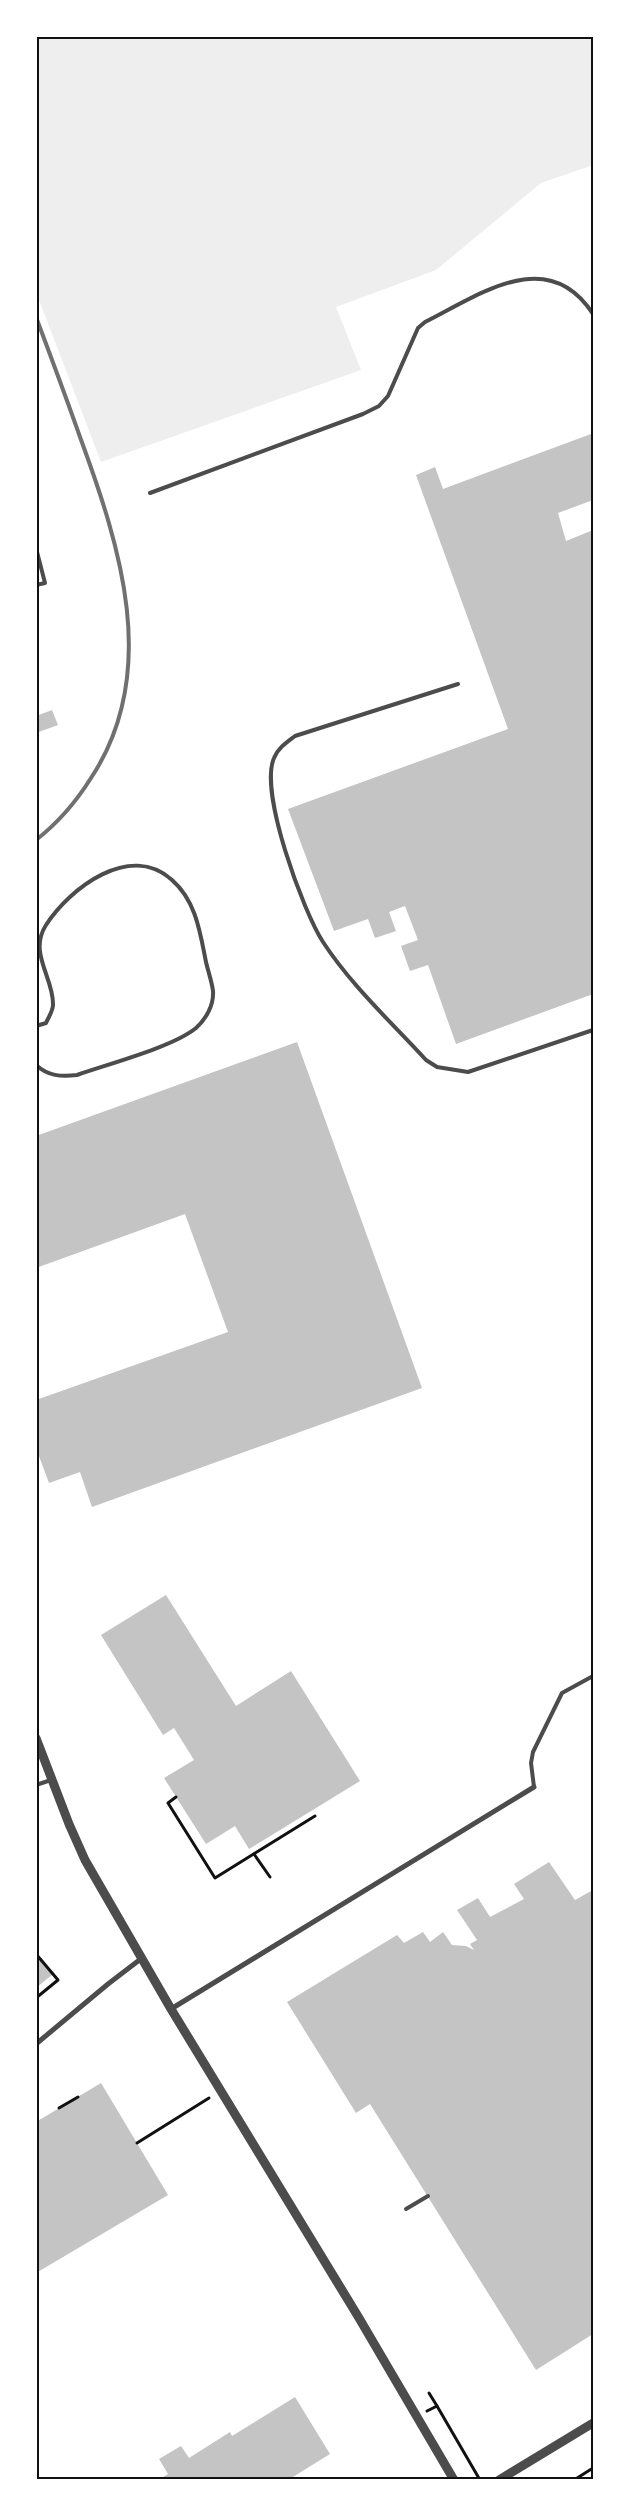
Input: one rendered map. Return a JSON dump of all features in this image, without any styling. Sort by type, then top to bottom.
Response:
[{"type":"street","points":[[36,1738],[80,1849],[171,2009],[359,2318],[454,2480]]},
{"type":"street","points":[[171,2009],[534,1787]]},
{"type":"street","points":[[36,2044],[142,1958]]},
{"type":"street","points":[[499,2480],[593,2423]]},
{"type":"lane","points":[[150,492],[363,414],[379,406],[388,396],[418,328],[425,322],[501,284],[536,277],[556,281],[574,290],[593,314]]},
{"type":"lane","points":[[36,548],[45,583],[36,585]]},
{"type":"lane","points":[[458,684],[295,736],[284,744],[274,757],[270,774],[270,793],[279,829],[310,920],[324,943],[355,983],[426,1060],[437,1067],[468,1072],[593,1030]]},
{"type":"lane","points":[[36,1026],[46,1023],[53,1006],[38,939],[65,900],[90,881],[107,872],[123,868],[150,868],[160,871],[172,880],[188,898],[198,924],[213,992],[207,1016],[197,1027],[182,1038],[77,1074],[65,1076],[51,1074],[36,1065]]},
{"type":"lane","points":[[534,1787],[530,1763],[533,1752],[562,1693],[593,1676]]},
{"type":"lane","points":[[36,1785],[52,1779]]},
{"type":"lane","points":[[406,2209],[428,2196]]},
{"type":"path","points":[[176,1797],[168,1803],[215,1878],[316,1816]]},
{"type":"path","points":[[254,1854],[270,1877]]},
{"type":"path","points":[[36,1954],[58,1980],[36,1998]]},
{"type":"path","points":[[59,2108],[78,2097]]},
{"type":"path","points":[[136,2143],[209,2098]]},
{"type":"path","points":[[429,2393],[480,2480]]},
{"type":"path","points":[[431,2409],[437,2406]]},
{"type":"path","points":[[574,2480],[593,2468]]},
{"type":"shaded area","points":[[36,36],[593,36],[593,165],[541,183],[436,270],[336,307],[361,370],[101,462],[36,292]]},
{"type":"building","points":[[591,434],[593,500],[558,513],[566,541],[593,530],[593,994],[456,1044],[428,965],[410,971],[401,946],[418,940],[405,906],[389,912],[396,931],[375,938],[368,919],[334,931],[288,809],[508,729],[416,475],[435,467],[443,489]]},
{"type":"building","points":[[52,710],[58,725],[36,733],[36,716]]},
{"type":"building","points":[[297,1042],[422,1388],[92,1507],[80,1472],[49,1483],[36,1448],[36,1400],[228,1332],[185,1214],[36,1268],[36,1136]]},
{"type":"building","points":[[166,1595],[236,1706],[291,1671],[360,1781],[249,1849],[235,1826],[206,1844],[164,1778],[194,1760],[174,1728],[163,1735],[101,1635]]},
{"type":"building","points":[[549,1862],[575,1900],[593,1890],[593,2334],[536,2370],[370,2104],[356,2113],[287,2002],[397,1935],[404,1943],[423,1932],[430,1942],[443,1932],[452,1945],[466,1946],[474,1950],[470,1944],[477,1940],[457,1910],[478,1898],[490,1917],[524,1899],[514,1884]]},
{"type":"building","points":[[36,1954],[53,1974],[36,1988]]},
{"type":"building","points":[[101,2083],[168,2195],[36,2273],[36,2122]]},
{"type":"building","points":[[295,2397],[330,2454],[288,2480],[158,2480],[168,2474],[159,2459],[181,2446],[189,2458],[230,2432],[232,2436]]},
{"type":"railway","points":[[36,317],[95,479],[108,521],[120,565],[127,609],[129,652],[124,695],[112,737],[91,778],[79,795],[60,819],[36,840]]}]
